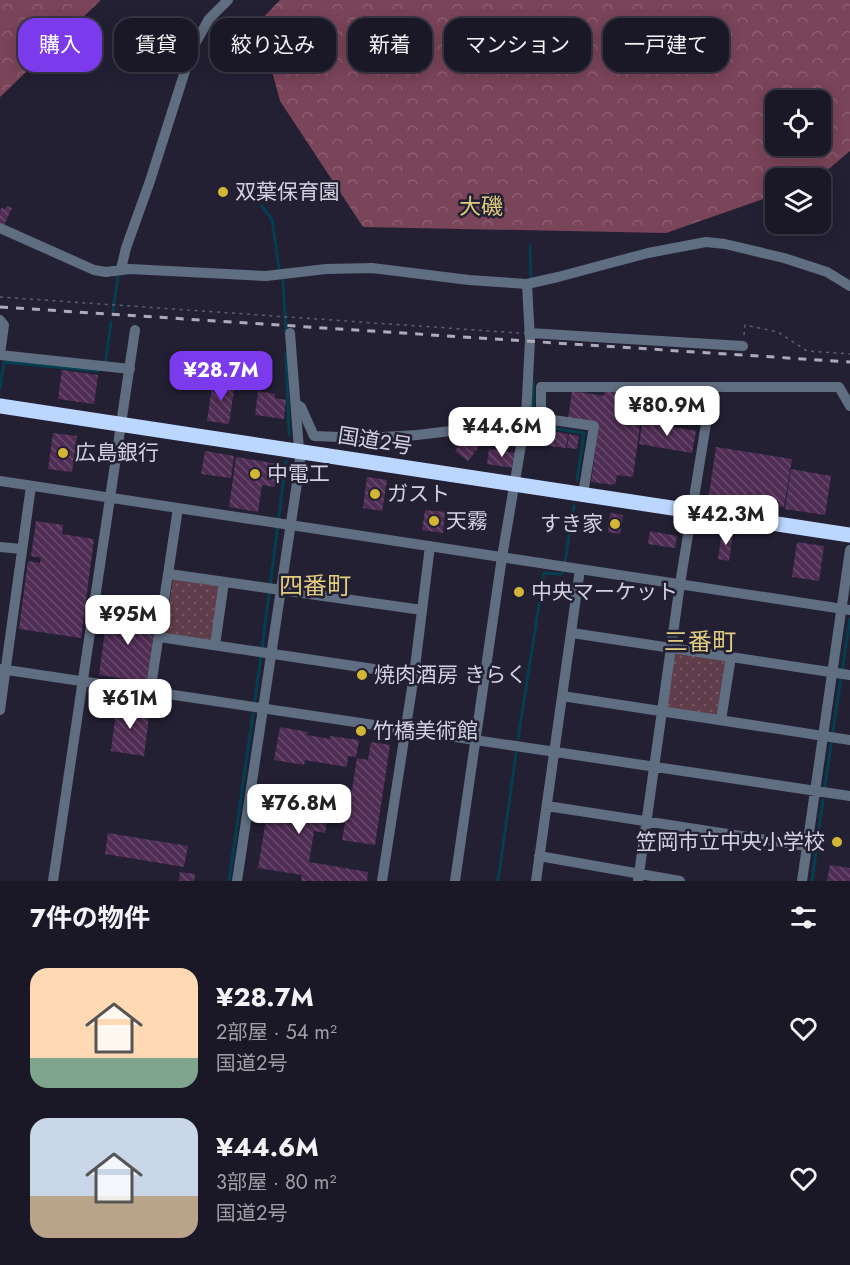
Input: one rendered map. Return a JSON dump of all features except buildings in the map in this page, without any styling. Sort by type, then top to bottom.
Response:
[{"type":"highway","name":"国道2号","points":[[0,406],[850,535]]},
{"type":"street","points":[[121,269],[192,49],[209,19],[228,0]]},
{"type":"street","points":[[0,228],[94,270],[106,272],[121,269],[266,276],[326,269],[372,268],[469,280],[527,284],[648,253],[706,242],[725,244],[784,258],[827,272],[850,286]]},
{"type":"street","points":[[527,284],[532,334],[528,392],[533,417]]},
{"type":"street","points":[[0,320],[4,325],[0,355],[130,369]]},
{"type":"street","points":[[54,881],[135,330]]},
{"type":"street","points":[[237,881],[262,709],[265,652],[273,588],[284,524],[300,463],[290,333]]},
{"type":"street","points":[[532,334],[743,346]]},
{"type":"street","points":[[455,881],[502,557],[515,484],[541,387],[839,387],[850,406]]},
{"type":"street","points":[[638,878],[680,584],[712,387]]},
{"type":"street","points":[[296,404],[300,407],[314,436],[366,438],[417,435],[477,428],[533,417],[594,426],[584,494]]},
{"type":"street","points":[[0,481],[846,609]]},
{"type":"street","points":[[0,711],[3,670],[31,486]]},
{"type":"street","points":[[150,693],[178,508]]},
{"type":"street","points":[[382,881],[414,675],[430,546]]},
{"type":"street","points":[[0,547],[21,549]]},
{"type":"street","points":[[802,881],[814,790],[829,737],[841,674],[850,550]]},
{"type":"street","points":[[536,881],[580,569]]},
{"type":"street","points":[[169,574],[422,610]]},
{"type":"street","points":[[215,645],[224,582]]},
{"type":"street","points":[[572,633],[841,674]]},
{"type":"street","points":[[159,637],[414,675]]},
{"type":"street","points":[[722,720],[731,657]]},
{"type":"street","points":[[3,670],[850,796]]},
{"type":"street","points":[[562,696],[850,740]]},
{"type":"street","points":[[547,806],[806,846]]},
{"type":"street","points":[[539,856],[638,878],[680,881]]},
{"type":"path","points":[[0,297],[532,334]]},
{"type":"path","points":[[743,346],[745,325],[778,332],[807,351],[850,354]]},
{"type":"green space","points":[[0,0],[101,0],[82,18],[18,18],[18,72],[26,72],[0,97]]},
{"type":"green space","points":[[280,0],[850,0],[850,151],[830,168],[765,168],[765,198],[666,233],[363,227],[280,101],[272,72],[336,72],[336,18],[263,18]]},
{"type":"shaded area","points":[[173,579],[220,586],[213,640],[165,633]]},
{"type":"shaded area","points":[[672,648],[731,657],[721,720],[662,711]]},
{"type":"waterway","points":[[262,206],[272,219],[279,268]]},
{"type":"waterway","points":[[530,246],[531,278]]},
{"type":"waterway","points":[[113,311],[118,276]]},
{"type":"waterway","points":[[283,280],[286,332]]},
{"type":"waterway","points":[[105,365],[111,322]]},
{"type":"waterway","points":[[286,354],[289,435]]},
{"type":"waterway","points":[[0,388],[4,362],[98,371]]},
{"type":"waterway","points":[[533,381],[533,413]]},
{"type":"waterway","points":[[532,420],[532,425],[584,433],[577,480]]},
{"type":"waterway","points":[[262,649],[286,461]]},
{"type":"waterway","points":[[565,562],[574,506]]},
{"type":"waterway","points":[[518,739],[544,573],[561,574],[563,572]]},
{"type":"waterway","points":[[842,671],[850,619]]},
{"type":"waterway","points":[[255,700],[261,656]]},
{"type":"waterway","points":[[825,786],[841,677]]},
{"type":"waterway","points":[[229,881],[253,714]]},
{"type":"waterway","points":[[498,881],[516,754]]},
{"type":"waterway","points":[[812,881],[823,800]]},
{"type":"railway","points":[[0,307],[850,362]]},
{"type":"place","name":"双葉保育園","points":[[223,192]]},
{"type":"place","name":"広島銀行","points":[[63,453]]},
{"type":"place","name":"中電工","points":[[255,474]]},
{"type":"place","name":"ガスト","points":[[375,494]]},
{"type":"place","name":"天霧","points":[[434,521]]},
{"type":"place","name":"すき家","points":[[615,524]]},
{"type":"place","name":"中央マーケット","points":[[519,592]]},
{"type":"place","name":"焼肉酒房 きらく","points":[[362,675]]},
{"type":"place","name":"竹橋美術館","points":[[361,731]]},
{"type":"place","name":"笠岡市立中央小学校","points":[[837,842]]},
{"type":"district","name":"大磯","points":[[481,206]]},
{"type":"district","name":"四番町","points":[[315,586]]},
{"type":"district","name":"三番町","points":[[700,642]]}]
